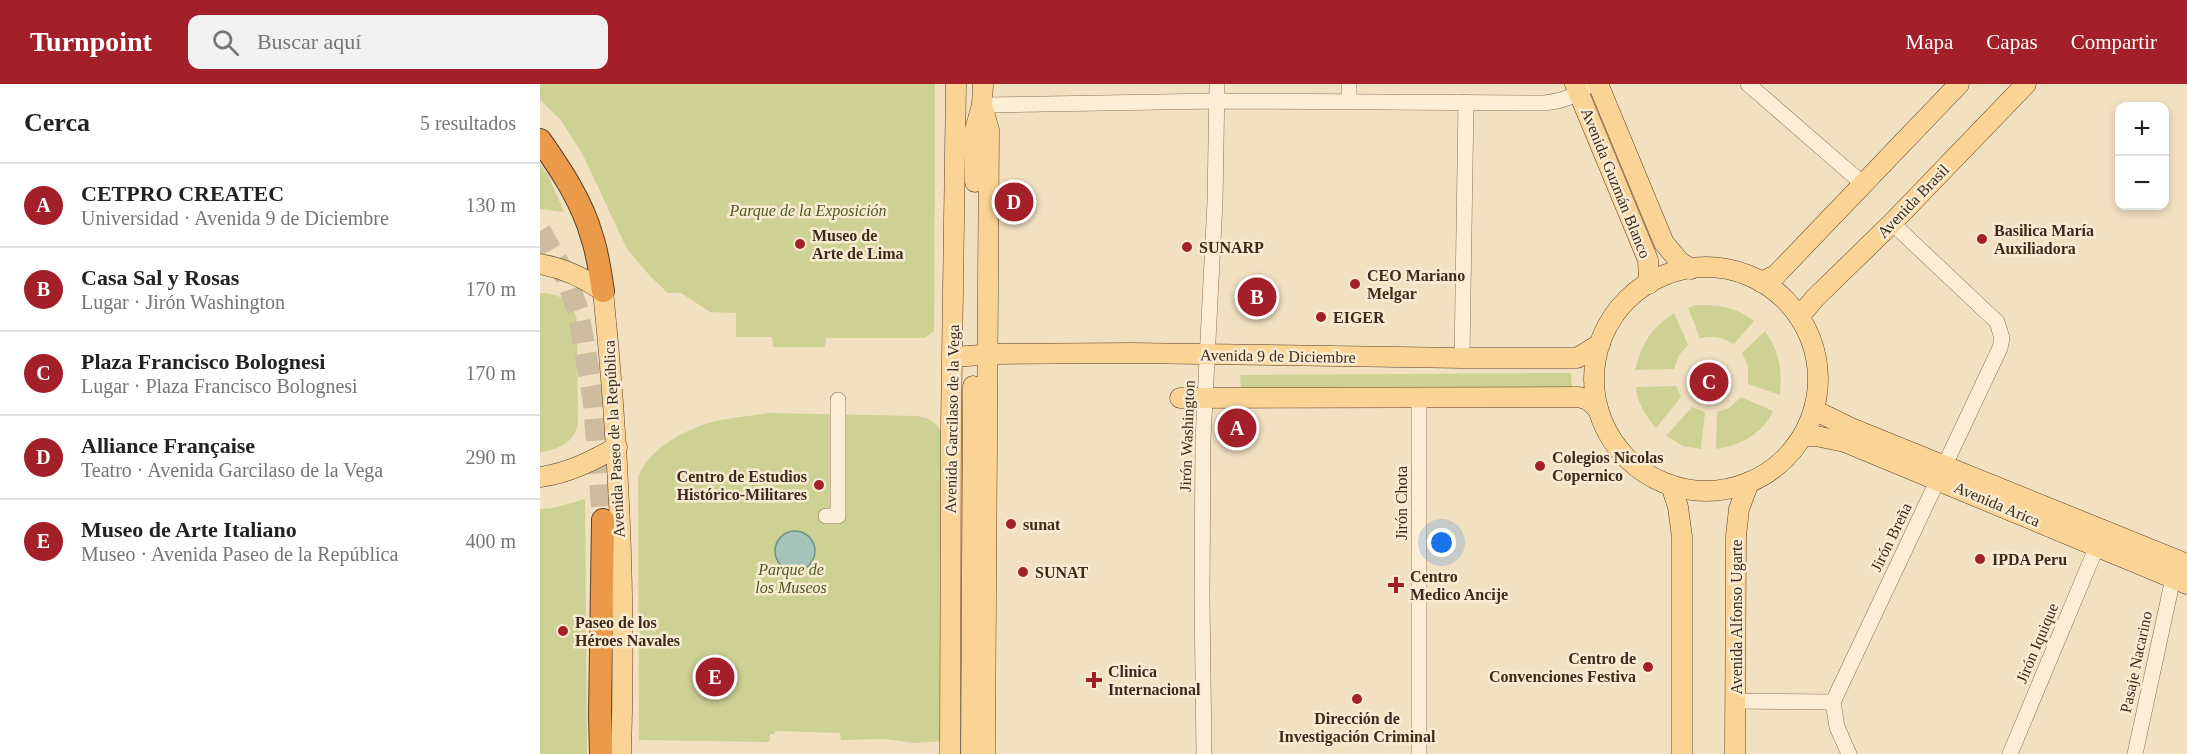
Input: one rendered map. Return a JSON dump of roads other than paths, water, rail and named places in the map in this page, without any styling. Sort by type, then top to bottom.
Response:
[{"type":"highway","name":"Avenida Paseo de la República","points":[[540,140],[562,172],[585,218],[593,238],[603,291]]},
{"type":"highway","points":[[602,754],[600,721],[603,520]]},
{"type":"main road","name":"Avenida Garcilaso de la Vega","points":[[950,754],[951,427],[956,84]]},
{"type":"main road","name":"Avenida Garcilaso de la Vega","points":[[983,84],[982,105],[975,130],[985,754]]},
{"type":"main road","name":"Avenida Guzmán Blanco","points":[[1598,84],[1664,243],[1680,262],[1691,269]]},
{"type":"main road","points":[[1761,282],[1776,275],[1959,84]]},
{"type":"main road","name":"Avenida Brasil","points":[[1799,317],[2026,84]]},
{"type":"main road","name":"Avenida Guzmán Blanco","points":[[1582,87],[1648,260],[1649,284]]},
{"type":"main road","points":[[540,264],[568,270],[603,291]]},
{"type":"main road","points":[[1691,269],[1727,270],[1761,282],[1788,303],[1799,317],[1813,346],[1817,362],[1817,394],[1814,410],[1803,436],[1780,463],[1749,482],[1718,490],[1689,489],[1671,485],[1643,472],[1620,451],[1598,409],[1594,377],[1600,344],[1614,316],[1636,293],[1649,284],[1664,276],[1691,269]]},
{"type":"main road","name":"Avenida Paseo de la República","points":[[603,291],[617,447],[622,623],[621,754]]},
{"type":"main road","name":"Avenida 9 de Diciembre","points":[[953,357],[1208,354],[1577,358],[1600,344]]},
{"type":"main road","name":"Avenida Garcilaso de la Vega","points":[[971,754],[980,355]]},
{"type":"main road","points":[[1180,398],[1579,397],[1588,400],[1598,409]]},
{"type":"main road","name":"Avenida Arica","points":[[1814,410],[2097,546],[2181,572]]},
{"type":"main road","name":"Avenida Arica","points":[[1803,436],[1816,436],[1845,442],[1941,472],[2181,572]]},
{"type":"main road","points":[[540,477],[562,474],[617,447]]},
{"type":"main road","name":"Avenida Alfonso Ugarte","points":[[1735,754],[1737,524],[1739,509],[1749,482]]},
{"type":"main road","points":[[1671,485],[1678,507],[1682,537],[1682,754]]},
{"type":"street","name":"Jirón Washington","points":[[1204,754],[1202,587],[1205,398],[1217,84]]},
{"type":"street","points":[[1349,84],[1349,100]]},
{"type":"street","points":[[1748,84],[1863,184]]},
{"type":"street","points":[[982,105],[1217,100],[1544,103],[1561,101],[1582,87]]},
{"type":"street","points":[[1462,358],[1466,102]]},
{"type":"street","name":"Jirón Breña","points":[[1833,702],[2000,348],[2002,338],[1997,322],[1892,223]]},
{"type":"street","name":"Jirón Chota","points":[[1419,396],[1419,754]]},
{"type":"street","points":[[826,516],[838,516],[838,400]]},
{"type":"street","name":"Jirón Iquique","points":[[2010,754],[2097,546]]},
{"type":"street","name":"Pasaje Nacarino","points":[[2135,754],[2181,572]]},
{"type":"street","points":[[1735,701],[1833,702],[1837,727],[1849,754]]},
{"type":"water","points":[[795,531],[809,537],[815,551],[809,565],[795,571],[781,565],[775,551],[781,537]]},
{"type":"tunnel","points":[[540,231],[566,277],[578,311],[594,403],[603,520]]},
{"type":"place","name":"Alliance Française","points":[[1014,202]]},
{"type":"place","name":"Basilica María Auxiliadora","points":[[1982,239]]},
{"type":"place","name":"Museo de Arte de Lima","points":[[800,244]]},
{"type":"place","name":"SUNARP","points":[[1187,247]]},
{"type":"place","name":"CEO Mariano Melgar","points":[[1355,284]]},
{"type":"place","name":"Casa Sal y Rosas","points":[[1257,297]]},
{"type":"place","name":"EIGER","points":[[1321,317]]},
{"type":"place","name":"Plaza Francisco Bolognesi","points":[[1709,382]]},
{"type":"place","name":"CETPRO CREATEC","points":[[1237,428]]},
{"type":"place","name":"Colegios Nicolas Copernico","points":[[1540,466]]},
{"type":"place","name":"Centro de Estudios Histórico-Militares","points":[[819,485]]},
{"type":"place","name":"sunat","points":[[1011,524]]},
{"type":"place","name":"IPDA Peru","points":[[1980,559]]},
{"type":"place","name":"SUNAT","points":[[1023,572]]},
{"type":"place","name":"Centro Medico Ancije","points":[[1396,585]]},
{"type":"place","name":"Paseo de los Héroes Navales","points":[[563,631]]},
{"type":"place","name":"Centro de Convenciones Festiva","points":[[1648,667]]},
{"type":"place","name":"Museo de Arte Italiano","points":[[715,677]]},
{"type":"place","name":"Clinica Internacional","points":[[1094,680]]},
{"type":"place","name":"Dirección de Investigación Criminal","points":[[1357,699]]},
{"type":"park label","name":"Parque de la Exposición","points":[[808,210]]},
{"type":"park label","name":"Parque de los Museos","points":[[791,578]]}]
